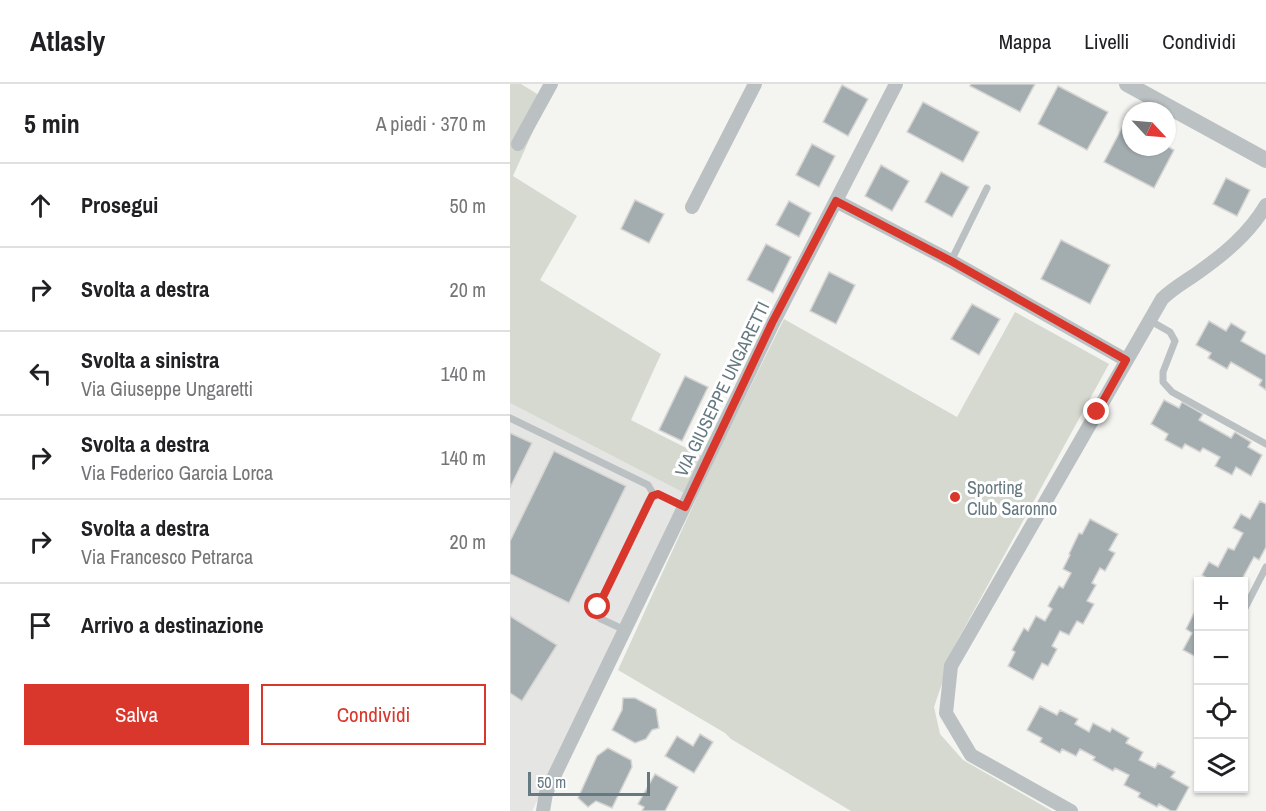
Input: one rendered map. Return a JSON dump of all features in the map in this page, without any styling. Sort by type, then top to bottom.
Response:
[{"type":"street","points":[[518,144],[551,84]]},
{"type":"street","points":[[692,207],[755,84]]},
{"type":"street","name":"VIA GIUSEPPE UNGARETTI","points":[[543,811],[546,793],[772,323],[896,84]]},
{"type":"street","points":[[1127,84],[1266,160]]},
{"type":"street","points":[[836,201],[951,261],[1126,360]]},
{"type":"street","points":[[1071,811],[971,755],[946,713],[951,666],[1162,300],[1174,287],[1194,276],[1225,253],[1250,229],[1266,205]]},
{"type":"lane","points":[[951,261],[987,188]]},
{"type":"lane","points":[[1149,320],[1170,332],[1175,342],[1163,372],[1163,382],[1172,392],[1266,444]]},
{"type":"lane","points":[[510,418],[648,486],[654,495]]},
{"type":"lane","points":[[625,631],[598,617],[596,611],[649,500],[654,495],[661,495],[685,507]]},
{"type":"lane","points":[[1248,602],[1266,567]]},
{"type":"shaded area","points":[[510,84],[521,84],[547,100],[513,176],[577,216],[540,280],[661,354],[631,420],[706,458],[688,495],[510,403]]},
{"type":"shaded area","points":[[1015,312],[1109,364],[955,645],[934,707],[940,734],[963,760],[1052,811],[851,811],[618,670],[713,462],[784,319],[957,417]]},
{"type":"shaded area","points":[[510,403],[688,495],[532,811],[510,811]]},
{"type":"building","points":[[971,84],[1035,84],[1020,112],[970,86]]},
{"type":"building","points":[[842,85],[868,99],[848,136],[823,122]]},
{"type":"building","points":[[1058,86],[1108,112],[1087,150],[1038,124]]},
{"type":"building","points":[[923,102],[979,132],[963,162],[907,132]]},
{"type":"building","points":[[1122,128],[1122,156],[1171,156],[1154,188],[1104,162]]},
{"type":"building","points":[[812,144],[835,156],[819,187],[796,175]]},
{"type":"building","points":[[881,165],[909,181],[892,211],[865,196]]},
{"type":"building","points":[[941,172],[969,187],[952,217],[925,202]]},
{"type":"building","points":[[1226,178],[1250,190],[1237,216],[1213,204]]},
{"type":"building","points":[[635,200],[664,214],[649,243],[621,229]]},
{"type":"building","points":[[789,201],[811,213],[799,237],[776,225]]},
{"type":"building","points":[[1061,240],[1110,265],[1090,304],[1041,279]]},
{"type":"building","points":[[766,244],[791,257],[773,293],[747,280]]},
{"type":"building","points":[[829,272],[855,285],[836,324],[810,311]]},
{"type":"building","points":[[972,304],[1000,319],[979,355],[951,339]]},
{"type":"building","points":[[1209,321],[1226,331],[1231,323],[1246,332],[1241,341],[1266,355],[1266,390],[1259,385],[1262,380],[1231,362],[1227,369],[1208,358],[1211,353],[1196,345]]},
{"type":"building","points":[[685,376],[708,387],[682,441],[659,430]]},
{"type":"building","points":[[1164,400],[1179,408],[1182,402],[1203,414],[1199,420],[1231,438],[1235,432],[1251,442],[1248,447],[1262,455],[1251,476],[1236,467],[1232,475],[1215,466],[1220,457],[1203,448],[1200,452],[1185,444],[1182,449],[1165,440],[1168,434],[1151,424]]},
{"type":"building","points":[[510,433],[532,443],[510,488]]},
{"type":"building","points":[[554,451],[626,486],[569,603],[510,574],[510,541]]},
{"type":"building","points":[[1260,501],[1266,504],[1266,547],[1259,560],[1254,557],[1243,577],[1205,577],[1202,575],[1209,562],[1218,567],[1228,548],[1234,550],[1243,533],[1233,528],[1241,514],[1250,519]]},
{"type":"building","points":[[1090,519],[1118,534],[1109,550],[1115,553],[1105,571],[1100,568],[1092,583],[1096,585],[1087,601],[1094,604],[1083,624],[1077,621],[1069,635],[1060,631],[1052,646],[1057,649],[1048,666],[1042,663],[1033,680],[1008,666],[1015,652],[1012,650],[1024,628],[1028,631],[1036,616],[1045,621],[1052,609],[1048,606],[1059,586],[1063,588],[1071,573],[1063,569],[1069,554],[1079,533],[1082,534]]},
{"type":"building","points":[[1194,613],[1194,656],[1183,650],[1192,633],[1186,629]]},
{"type":"building","points":[[510,616],[557,645],[522,701],[510,693]]},
{"type":"building","points":[[623,698],[635,698],[656,709],[659,728],[652,730],[646,739],[635,743],[612,730],[622,710]]},
{"type":"building","points":[[1040,706],[1057,715],[1060,710],[1078,719],[1075,724],[1089,732],[1093,723],[1110,732],[1112,728],[1129,738],[1126,743],[1143,752],[1139,760],[1155,768],[1158,763],[1175,772],[1171,777],[1189,787],[1176,811],[1171,811],[1159,804],[1157,807],[1138,797],[1140,793],[1124,785],[1129,775],[1115,768],[1113,771],[1093,760],[1095,757],[1080,749],[1076,756],[1062,749],[1060,753],[1040,742],[1042,738],[1027,730]]},
{"type":"building","points":[[700,734],[713,742],[694,773],[665,756],[677,736],[693,746]]},
{"type":"building","points":[[608,748],[631,760],[632,767],[612,808],[596,801],[588,807],[578,798],[597,756]]},
{"type":"building","points":[[655,774],[678,787],[665,811],[642,811],[644,807],[638,804]]},
{"type":"place","name":"Sporting Club Saronno","points":[[955,497]]},
{"type":"route","points":[[598,607],[652,496],[658,494],[685,507],[772,323],[836,201],[951,261],[1126,360],[1097,412]]}]
